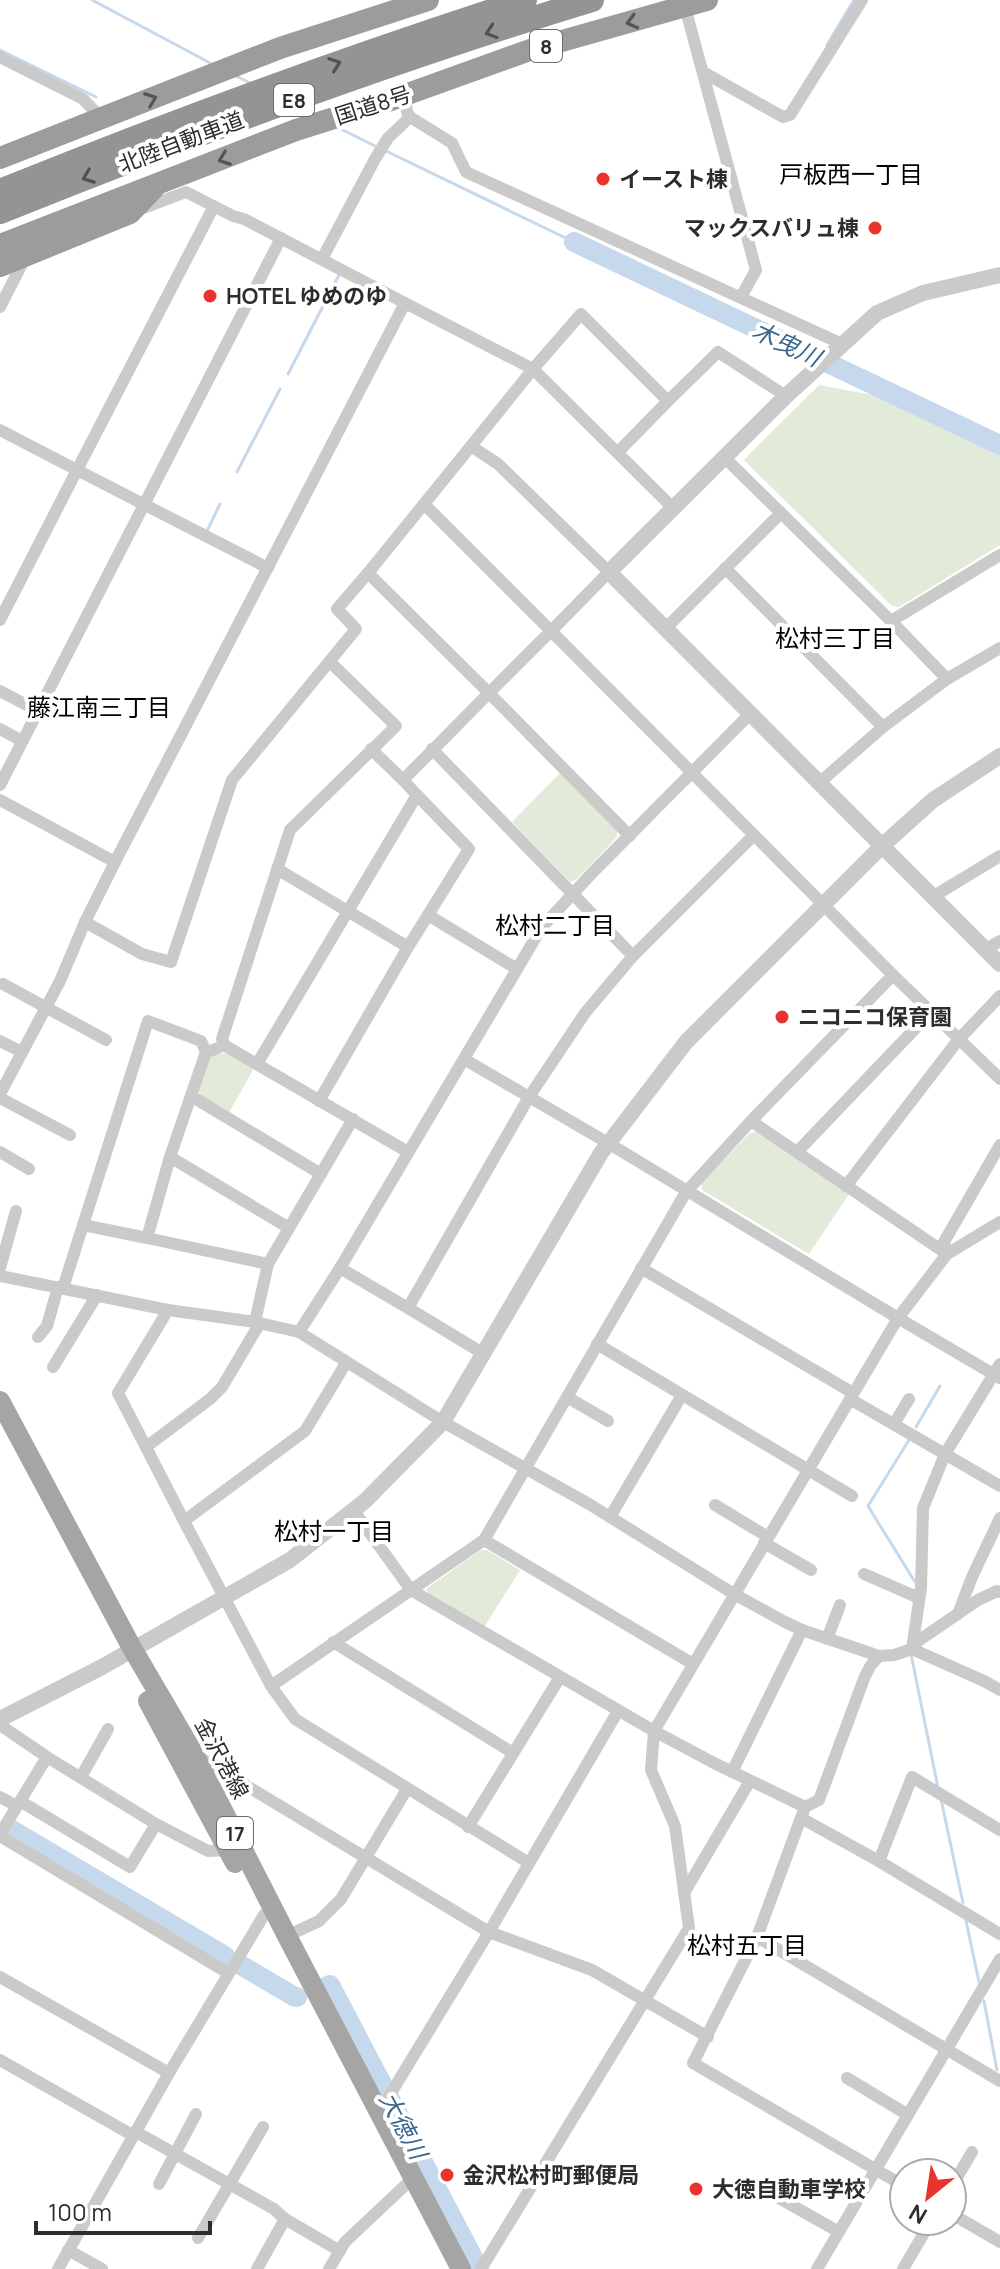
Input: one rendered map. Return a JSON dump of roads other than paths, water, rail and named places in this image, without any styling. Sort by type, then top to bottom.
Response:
[{"type":"highway","points":[[0,158],[280,48],[428,0]]},
{"type":"highway","name":"北陸自動車道","points":[[0,191],[254,93],[400,40],[525,0]]},
{"type":"highway","name":"北陸自動車道","points":[[0,212],[220,126],[390,65],[592,0]]},
{"type":"highway","name":"国道8号","points":[[7,251],[30,233],[296,130],[530,50],[707,0]]},
{"type":"highway","points":[[0,266],[7,251],[130,213],[157,184]]},
{"type":"main road","name":"金沢港線","points":[[0,1401],[127,1652],[194,1754],[234,1848]]},
{"type":"main road","name":"金沢港線","points":[[0,1422],[268,1911],[383,2106]]},
{"type":"main road","name":"金沢港線","points":[[268,1911],[287,1936],[383,2106],[410,2181],[451,2269]]},
{"type":"main road","name":"金沢港線","points":[[410,2181],[461,2269]]},
{"type":"street","points":[[703,72],[783,117],[790,115],[862,0]]},
{"type":"street","points":[[685,7],[756,270],[741,297]]},
{"type":"street","points":[[0,57],[83,99],[101,118]]},
{"type":"street","points":[[396,98],[406,107],[410,117],[452,143],[466,172],[842,344]]},
{"type":"street","points":[[322,259],[388,138],[410,117]]},
{"type":"street","points":[[130,213],[186,192],[533,369],[674,509]]},
{"type":"street","points":[[0,620],[214,206]]},
{"type":"street","points":[[0,785],[281,238]]},
{"type":"street","points":[[0,307],[23,262],[7,251]]},
{"type":"street","points":[[403,780],[800,382],[877,313],[923,293],[1000,275]]},
{"type":"street","points":[[70,1135],[0,1096],[115,862],[405,303]]},
{"type":"street","points":[[85,922],[142,954],[171,962],[232,780],[356,629],[337,609],[581,314],[668,401]]},
{"type":"street","points":[[618,452],[718,352],[786,396]]},
{"type":"street","points":[[0,430],[268,568]]},
{"type":"street","points":[[471,446],[498,464],[934,896],[993,945],[1000,964]]},
{"type":"street","points":[[725,458],[947,679]]},
{"type":"street","points":[[424,504],[1000,1079]]},
{"type":"street","points":[[666,628],[781,513]]},
{"type":"street","points":[[891,621],[1000,555]]},
{"type":"street","points":[[725,568],[883,727]]},
{"type":"street","points":[[368,573],[630,836]]},
{"type":"street","points":[[819,783],[883,727],[947,679],[1000,648]]},
{"type":"street","points":[[330,662],[396,726],[290,830],[222,1039],[224,1045],[408,1152]]},
{"type":"street","points":[[0,691],[38,711]]},
{"type":"street","points":[[299,1332],[542,927],[750,714]]},
{"type":"street","points":[[0,729],[22,741]]},
{"type":"street","points":[[319,1101],[469,849],[371,749]]},
{"type":"street","points":[[432,749],[633,956]]},
{"type":"street","points":[[0,1719],[48,1696],[290,1560],[354,1511],[443,1422],[608,1143],[686,1042],[883,845],[933,800],[1000,756]]},
{"type":"street","points":[[257,1064],[417,795]]},
{"type":"street","points":[[0,800],[115,862]]},
{"type":"street","points":[[408,1308],[529,1097],[585,1013],[633,956],[754,835]]},
{"type":"street","points":[[934,896],[1000,856]]},
{"type":"street","points":[[277,869],[408,947]]},
{"type":"street","points":[[428,915],[517,969]]},
{"type":"street","points":[[271,1686],[484,1540],[686,1192],[893,975]]},
{"type":"street","points":[[3,984],[106,1040]]},
{"type":"street","points":[[846,1186],[959,1039],[1000,996]]},
{"type":"street","points":[[797,1152],[931,1012]]},
{"type":"street","points":[[38,1337],[47,1326],[83,1225],[148,1021],[201,1041],[206,1052],[170,1157],[147,1238]]},
{"type":"street","points":[[0,1041],[22,1052]]},
{"type":"street","points":[[206,1052],[224,1045]]},
{"type":"street","points":[[464,1059],[898,1318],[998,1372],[945,1454],[923,1508],[919,1598],[912,1649]]},
{"type":"street","points":[[191,1096],[321,1174]]},
{"type":"street","points":[[146,1447],[222,1387],[258,1322],[268,1264],[353,1119]]},
{"type":"street","points":[[751,1121],[947,1254]]},
{"type":"street","points":[[947,1254],[944,1242],[1000,1145]]},
{"type":"street","points":[[0,1152],[29,1169]]},
{"type":"street","points":[[170,1157],[289,1228]]},
{"type":"street","points":[[0,1268],[16,1211]]},
{"type":"street","points":[[482,2267],[689,1928],[675,1826],[651,1770],[654,1731],[898,1318],[947,1254],[1000,1222]]},
{"type":"street","points":[[83,1225],[268,1264]]},
{"type":"street","points":[[340,1268],[484,1354]]},
{"type":"street","points":[[641,1268],[1000,1486]]},
{"type":"street","points":[[0,1276],[168,1310],[258,1322],[299,1332],[443,1422],[610,1517],[734,1594],[802,1630],[879,1656],[912,1649],[918,1641],[978,1600],[1000,1592]]},
{"type":"street","points":[[53,1367],[97,1295]]},
{"type":"street","points":[[168,1310],[118,1393],[271,1686],[295,1719],[529,1863]]},
{"type":"street","points":[[597,1344],[852,1496]]},
{"type":"street","points":[[184,1521],[305,1431],[346,1363]]},
{"type":"street","points":[[610,1517],[682,1395]]},
{"type":"street","points":[[567,1397],[608,1421]]},
{"type":"street","points":[[894,1424],[909,1399]]},
{"type":"street","points":[[715,1505],[811,1570]]},
{"type":"street","points":[[354,1511],[411,1590],[618,1711],[750,1781],[1000,1934]]},
{"type":"street","points":[[958,1614],[1000,1518]]},
{"type":"street","points":[[484,1540],[693,1664]]},
{"type":"street","points":[[864,1574],[919,1598]]},
{"type":"street","points":[[827,1639],[840,1605]]},
{"type":"street","points":[[732,1772],[802,1630]]},
{"type":"street","points":[[333,1642],[513,1753]]},
{"type":"street","points":[[912,1649],[1000,1690]]},
{"type":"street","points":[[879,1656],[865,1676],[819,1800],[803,1812],[757,1937],[693,2063],[888,2177]]},
{"type":"street","points":[[468,1827],[560,1677]]},
{"type":"street","points":[[383,2106],[618,1711]]},
{"type":"street","points":[[0,1725],[156,1824],[208,1851],[234,1848]]},
{"type":"street","points":[[81,1777],[108,1729]]},
{"type":"street","points":[[194,1754],[489,1932],[592,1970],[708,2037]]},
{"type":"street","points":[[47,1757],[0,1835],[228,1973]]},
{"type":"street","points":[[879,1861],[912,1777],[1000,1830]]},
{"type":"street","points":[[684,1893],[750,1781]]},
{"type":"street","points":[[287,1936],[319,1921],[341,1899],[407,1789]]},
{"type":"street","points":[[0,1797],[18,1803],[130,1867],[156,1824]]},
{"type":"street","points":[[58,2269],[169,2073],[268,1911]]},
{"type":"street","points":[[757,1937],[1000,2081]]},
{"type":"street","points":[[817,2269],[1000,1959]]},
{"type":"street","points":[[0,1977],[169,2073]]},
{"type":"street","points":[[0,2060],[274,2209],[285,2219],[340,2251]]},
{"type":"street","points":[[847,2078],[908,2115]]},
{"type":"street","points":[[159,2184],[196,2114]]},
{"type":"street","points":[[198,2238],[263,2127]]},
{"type":"street","points":[[968,2159],[972,2152]]},
{"type":"street","points":[[329,2269],[345,2242],[410,2181]]},
{"type":"street","points":[[779,2198],[839,2232]]},
{"type":"street","points":[[257,2269],[285,2219]]},
{"type":"street","points":[[968,2223],[1000,2242]]},
{"type":"street","points":[[903,2269],[922,2237]]},
{"type":"street","points":[[68,2250],[102,2269]]},
{"type":"waterway","points":[[92,0],[212,64]]},
{"type":"waterway","points":[[827,45],[854,0]]},
{"type":"waterway","points":[[0,50],[96,97]]},
{"type":"waterway","points":[[234,75],[252,84]]},
{"type":"waterway","points":[[337,127],[377,147]]},
{"type":"waterway","points":[[384,150],[574,242]]},
{"type":"waterway","name":"木曳川","points":[[574,242],[1000,445]]},
{"type":"waterway","points":[[288,374],[339,275]]},
{"type":"waterway","points":[[237,472],[280,389]]},
{"type":"waterway","points":[[207,531],[220,504]]},
{"type":"waterway","points":[[916,1427],[940,1386]]},
{"type":"waterway","points":[[909,1440],[868,1506],[915,1582]]},
{"type":"waterway","points":[[911,1654],[938,1788]]},
{"type":"waterway","points":[[941,1799],[963,1903]]},
{"type":"waterway","name":"大徳川","points":[[12,1830],[225,1956]]},
{"type":"waterway","points":[[966,1921],[979,1982]]},
{"type":"waterway","name":"大徳川","points":[[239,1964],[297,1997]]},
{"type":"waterway","name":"大徳川","points":[[326,1987],[330,1985],[479,2269]]},
{"type":"waterway","points":[[984,2001],[997,2070]]},
{"type":"place","name":"イースト棟","points":[[603,179]]},
{"type":"place","name":"マックスバリュ棟","points":[[875,228]]},
{"type":"place","name":"HOTEL ゆめのゆ","points":[[210,296]]},
{"type":"place","name":"ニコニコ保育園","points":[[782,1017]]},
{"type":"place","name":"金沢松村町郵便局","points":[[447,2175]]},
{"type":"place","name":"大徳自動車学校","points":[[696,2189]]},
{"type":"district","name":"戸板西一丁目","points":[[851,173]]},
{"type":"district","name":"松村三丁目","points":[[835,637]]},
{"type":"district","name":"藤江南三丁目","points":[[99,706]]},
{"type":"district","name":"松村二丁目","points":[[555,924]]},
{"type":"district","name":"松村一丁目","points":[[334,1530]]},
{"type":"district","name":"松村五丁目","points":[[747,1944]]}]
